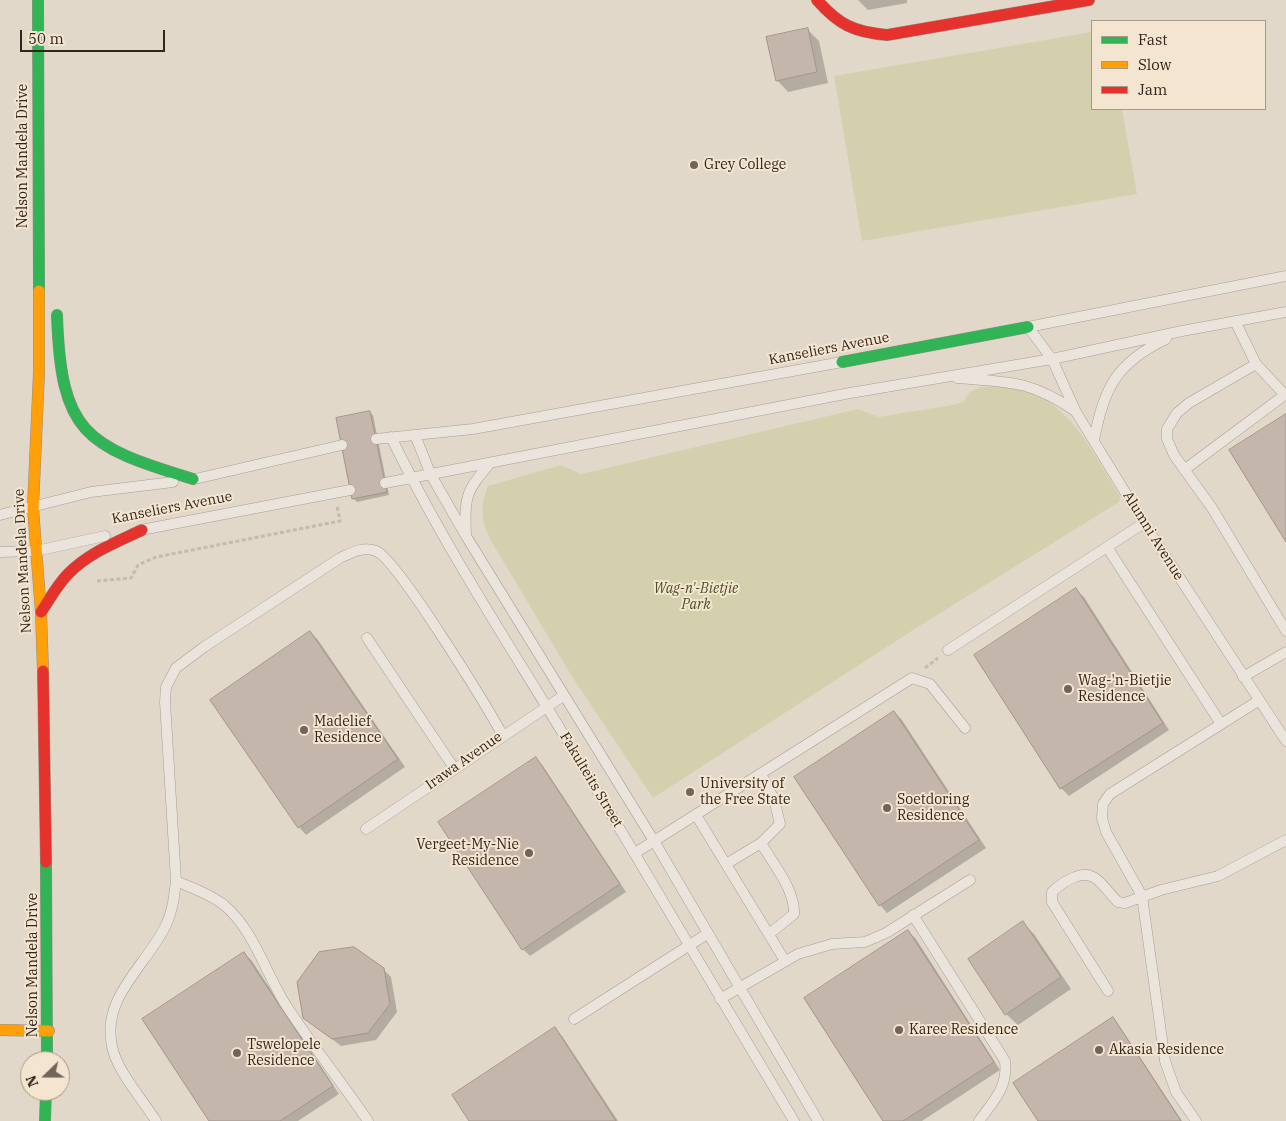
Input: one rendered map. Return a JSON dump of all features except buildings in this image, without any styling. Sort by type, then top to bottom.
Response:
[{"type":"main road","name":"Nelson Mandela Drive","points":[[38,0],[39,372],[33,508],[41,612],[46,795],[48,1051]]},
{"type":"main road","points":[[817,0],[839,24],[861,33],[888,35],[1089,0]]},
{"type":"main road","points":[[38,162],[52,192]]},
{"type":"main road","points":[[57,307],[57,346],[62,383],[69,404],[80,426],[98,443],[117,453],[143,465],[193,479]]},
{"type":"main road","name":"Kanseliers Avenue","points":[[842,362],[1028,326]]},
{"type":"main road","points":[[41,612],[61,582],[74,568],[95,554],[142,530]]},
{"type":"main road","points":[[0,1030],[49,1031]]},
{"type":"main road","points":[[45,1121],[46,1101]]},
{"type":"lane","name":"Kanseliers Avenue","points":[[1028,326],[1286,276]]},
{"type":"lane","points":[[385,483],[938,377],[1052,359],[1182,331],[1286,312]]},
{"type":"lane","points":[[1184,470],[1285,394],[1256,364],[1235,321]]},
{"type":"lane","name":"Alumni Avenue","points":[[1028,326],[1052,359],[1076,412],[1144,523],[1286,742]]},
{"type":"lane","points":[[1094,440],[1105,398],[1129,361],[1142,350],[1182,331]]},
{"type":"lane","name":"Kanseliers Avenue","points":[[376,439],[473,429],[842,362]]},
{"type":"lane","points":[[1256,364],[1189,403],[1177,413],[1167,429],[1167,438],[1184,470],[1212,508],[1286,631]]},
{"type":"lane","points":[[938,377],[1013,382],[1032,386],[1055,397],[1076,412]]},
{"type":"lane","name":"Fakulteits Street","points":[[415,435],[432,475],[466,536],[654,841],[818,1121]]},
{"type":"lane","name":"Fakulteits Street","points":[[391,437],[482,603],[635,853],[794,1121]]},
{"type":"lane","name":"Kanseliers Avenue","points":[[0,515],[90,492],[193,479],[342,445]]},
{"type":"lane","points":[[466,536],[467,495],[474,481],[490,463]]},
{"type":"lane","name":"Kanseliers Avenue","points":[[0,552],[36,551],[350,490]]},
{"type":"lane","points":[[948,650],[1144,523]]},
{"type":"lane","points":[[1107,547],[1221,724]]},
{"type":"lane","points":[[156,1121],[123,1071],[112,1047],[110,1023],[115,1004],[166,925],[174,901],[176,881],[166,687],[176,668],[197,652],[340,558],[362,549],[377,551],[388,560],[421,605],[502,734]]},
{"type":"lane","points":[[367,638],[454,768]]},
{"type":"lane","points":[[1243,677],[1286,652]]},
{"type":"lane","points":[[635,853],[912,678],[930,684],[965,728]]},
{"type":"lane","name":"Irawa Avenue","points":[[366,829],[502,734],[563,696]]},
{"type":"lane","points":[[1196,1121],[1176,1092],[1165,1061],[1142,896],[1106,832],[1102,818],[1103,804],[1110,794],[1258,701]]},
{"type":"lane","points":[[726,864],[761,843],[780,824],[774,799],[761,774]]},
{"type":"lane","points":[[696,814],[785,961]]},
{"type":"lane","points":[[1108,991],[1052,902],[1052,892],[1060,884],[1084,873],[1095,878],[1118,902],[1124,903],[1142,896],[1218,876],[1286,840]]},
{"type":"lane","points":[[761,843],[791,892],[794,905],[794,914],[769,934]]},
{"type":"lane","points":[[720,999],[785,961],[816,947],[865,942],[876,938],[970,880]]},
{"type":"lane","points":[[176,881],[206,894],[224,905],[240,923],[308,1038],[337,1075],[368,1121]]},
{"type":"lane","points":[[913,915],[1005,1061],[1007,1076],[1003,1087],[979,1121]]},
{"type":"lane","points":[[574,1019],[707,934]]},
{"type":"path","points":[[74,568],[90,582],[131,578],[138,565],[156,557],[340,521],[334,493]]},
{"type":"path","points":[[912,678],[948,650]]},
{"type":"green space","points":[[1091,32],[1091,110],[1122,110],[1137,194],[862,241],[834,76]]},
{"type":"green space","name":"Wag-n'-Bietjie Park","points":[[1008,386],[1031,392],[1048,401],[1076,428],[1088,445],[1120,496],[1119,502],[921,625],[653,798],[571,675],[490,539],[483,519],[484,500],[488,486],[561,465],[581,474],[858,409],[879,417],[952,405],[963,402],[970,392],[981,387]]},
{"type":"traffic: fast","points":[[38,0],[39,291]]},
{"type":"traffic: fast","points":[[57,315],[65,386],[73,410],[86,429],[103,444],[126,456],[193,479]]},
{"type":"traffic: fast","points":[[842,362],[1028,327]]},
{"type":"traffic: fast","points":[[46,862],[47,1051]]},
{"type":"traffic: fast","points":[[45,1121],[46,1101]]},
{"type":"traffic: slow","points":[[39,291],[39,372],[33,508],[41,612],[43,671]]},
{"type":"traffic: slow","points":[[0,1030],[49,1031]]},
{"type":"traffic: jam","points":[[817,0],[833,16],[848,26],[865,32],[887,35],[1089,0]]},
{"type":"traffic: jam","points":[[41,612],[60,583],[84,560],[142,530]]},
{"type":"traffic: jam","points":[[43,671],[46,862]]},
{"type":"place","name":"Grey College","points":[[694,165]]},
{"type":"place","name":"Wag-'n-Bietjie Residence","points":[[1068,689]]},
{"type":"place","name":"Madelief Residence","points":[[304,730]]},
{"type":"place","name":"University of the Free State","points":[[690,792]]},
{"type":"place","name":"Soetdoring Residence","points":[[887,808]]},
{"type":"place","name":"Vergeet-My-Nie Residence","points":[[529,853]]},
{"type":"place","name":"Karee Residence","points":[[899,1030]]},
{"type":"place","name":"Akasia Residence","points":[[1099,1050]]},
{"type":"place","name":"Tswelopele Residence","points":[[237,1053]]}]
